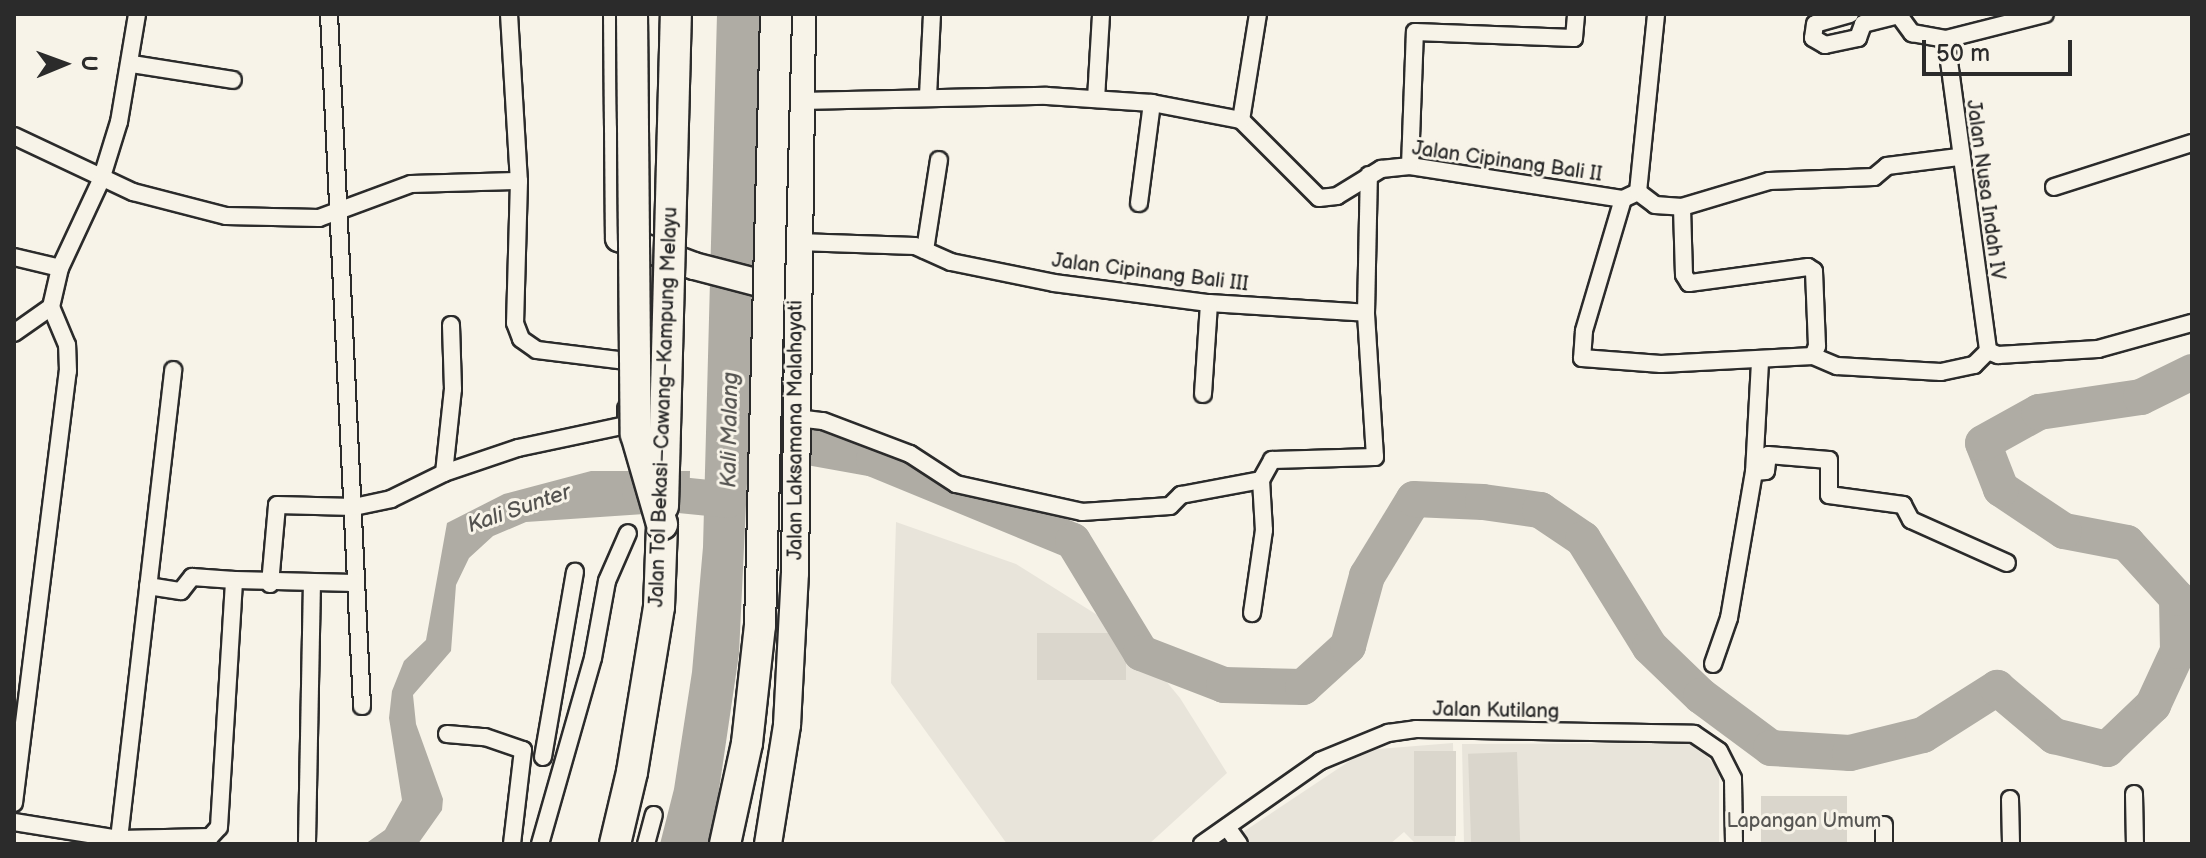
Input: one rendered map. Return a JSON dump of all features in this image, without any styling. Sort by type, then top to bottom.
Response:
[{"type":"highway","points":[[632,14],[636,434],[662,524]]},
{"type":"highway","name":"Jalan Tol Bekasi–Cawang–Kampung Melayu","points":[[615,844],[632,772],[659,607],[676,14]]},
{"type":"highway","points":[[725,844],[747,743],[760,626],[776,14]]},
{"type":"main road","points":[[617,14],[629,242],[778,288]]},
{"type":"main road","name":"Jalan Laksamana Malahayati","points":[[768,844],[787,725],[797,481],[802,14]]},
{"type":"main road","points":[[797,427],[782,402],[778,288],[786,150],[800,112]]},
{"type":"street","points":[[14,803],[68,371],[67,345],[51,307],[60,268],[101,180],[132,64],[137,14]]},
{"type":"street","points":[[329,14],[341,211],[362,706]]},
{"type":"street","points":[[509,14],[519,181],[515,323],[521,339],[537,350],[626,361]]},
{"type":"street","points":[[928,96],[932,14]]},
{"type":"street","points":[[1096,99],[1101,14]]},
{"type":"street","points":[[800,112],[928,96],[1096,99],[1152,103],[1241,120],[1258,14]]},
{"type":"street","points":[[1410,166],[1415,32],[1574,38],[1576,14]]},
{"type":"street","points":[[1656,14],[1631,195],[1584,331],[1582,358],[1661,364],[1760,362],[1813,356],[1837,366],[1941,372],[1974,365],[1991,353],[2098,349],[2192,323]]},
{"type":"street","points":[[1855,17],[1898,14],[1912,33],[1946,39],[2045,14]]},
{"type":"street","name":"Jalan Nusa Indah IV","points":[[1946,39],[1958,157],[1991,353]]},
{"type":"street","points":[[132,64],[233,80]]},
{"type":"street","points":[[1139,203],[1152,103]]},
{"type":"street","name":"Jalan Cipinang Bali II","points":[[1241,120],[1314,196],[1337,196],[1369,175],[1410,166],[1631,195],[1655,205],[1682,207]]},
{"type":"street","points":[[14,136],[101,180],[164,203],[226,216],[299,219],[341,211],[411,184],[519,181]]},
{"type":"street","points":[[2054,187],[2192,143]]},
{"type":"street","points":[[1813,356],[1817,346],[1814,271],[1808,267],[1689,283],[1684,275],[1682,207],[1769,181],[1874,177],[1887,166],[1958,157]]},
{"type":"street","points":[[925,250],[939,160]]},
{"type":"street","points":[[1252,613],[1264,530],[1261,480],[1272,460],[1375,457],[1366,313],[1369,175]]},
{"type":"street","points":[[270,584],[277,505],[354,507],[413,491],[444,473],[518,448],[626,425],[629,242]]},
{"type":"street","name":"Jalan Cipinang Bali III","points":[[798,242],[925,250],[996,273],[1209,303],[1366,313]]},
{"type":"street","points":[[14,257],[60,268]]},
{"type":"street","points":[[1203,394],[1209,303]]},
{"type":"street","points":[[14,333],[51,307]]},
{"type":"street","points":[[444,473],[453,389],[451,325]]},
{"type":"street","points":[[1713,664],[1729,618],[1754,472],[1760,362]]},
{"type":"street","points":[[119,839],[173,370]]},
{"type":"street","points":[[797,427],[823,421],[910,454],[956,484],[1082,512],[1170,506],[1181,495],[1261,480]]},
{"type":"street","points":[[1754,472],[1766,471],[1768,455],[1829,460],[1829,495],[1903,505],[1911,520],[2007,563]]},
{"type":"street","points":[[540,844],[558,772],[593,658],[607,581],[628,533]]},
{"type":"street","points":[[543,757],[575,572]]},
{"type":"street","points":[[148,586],[181,591],[192,577],[270,584],[356,583]]},
{"type":"street","points":[[14,822],[119,839],[200,839],[219,827],[234,580]]},
{"type":"street","points":[[307,842],[312,582]]},
{"type":"street","name":"Jalan Kutilang","points":[[1202,844],[1320,761],[1388,733],[1416,729],[1694,734],[1719,751],[1733,779],[1734,844]]},
{"type":"street","points":[[447,734],[485,737],[523,750],[543,757],[558,772]]},
{"type":"street","points":[[512,844],[523,750]]},
{"type":"street","points":[[2134,794],[2135,844]]},
{"type":"street","points":[[2010,799],[2011,844]]},
{"type":"street","points":[[646,844],[654,815]]},
{"type":"street","points":[[1884,825],[1884,844]]},
{"type":"street","points":[[1227,827],[1239,844]]},
{"type":"shaded area","points":[[896,522],[1016,564],[1126,633],[1180,698],[1227,773],[1149,844],[1007,844],[891,683]]},
{"type":"shaded area","points":[[1453,743],[1455,844],[1416,844],[1404,832],[1390,844],[1247,844],[1240,834],[1366,750]]},
{"type":"shaded area","points":[[1695,743],[1719,770],[1719,844],[1464,844],[1462,744]]},
{"type":"green space","points":[[1037,633],[1126,633],[1126,680],[1037,680]]},
{"type":"green space","points":[[1414,751],[1456,751],[1456,836],[1414,836]]},
{"type":"green space","points":[[1517,752],[1520,843],[1471,844],[1468,754]]},
{"type":"green space","name":"Lapangan Umum","points":[[1761,796],[1847,796],[1847,844],[1761,844]]},
{"type":"water","name":"Kali Malang","points":[[717,14],[769,14],[739,654],[711,844],[660,844],[674,789],[692,672],[703,547]]},
{"type":"water","points":[[591,471],[690,471],[689,511],[526,522],[493,536],[469,558],[456,585],[451,651],[413,695],[416,724],[443,799],[442,810],[418,844],[365,844],[385,830],[402,800],[389,718],[392,691],[404,661],[426,640],[447,523],[504,494]]},
{"type":"waterway","name":"Kali Malang","points":[[730,433],[874,459],[1073,541],[1141,653],[1224,685],[1303,687],[1348,646],[1367,576],[1414,499],[1483,502],[1540,510],[1583,539],[1650,647],[1701,696],[1771,748],[1850,753],[1923,735],[1997,688],[2054,736],[2107,749],[2153,705],[2178,651],[2177,598],[2127,543],[2064,531],[2001,489],[1983,443],[2039,412],[2141,397],[2192,372]]},
{"type":"waterway","name":"Kali Sunter","points":[[640,491],[728,500]]}]
